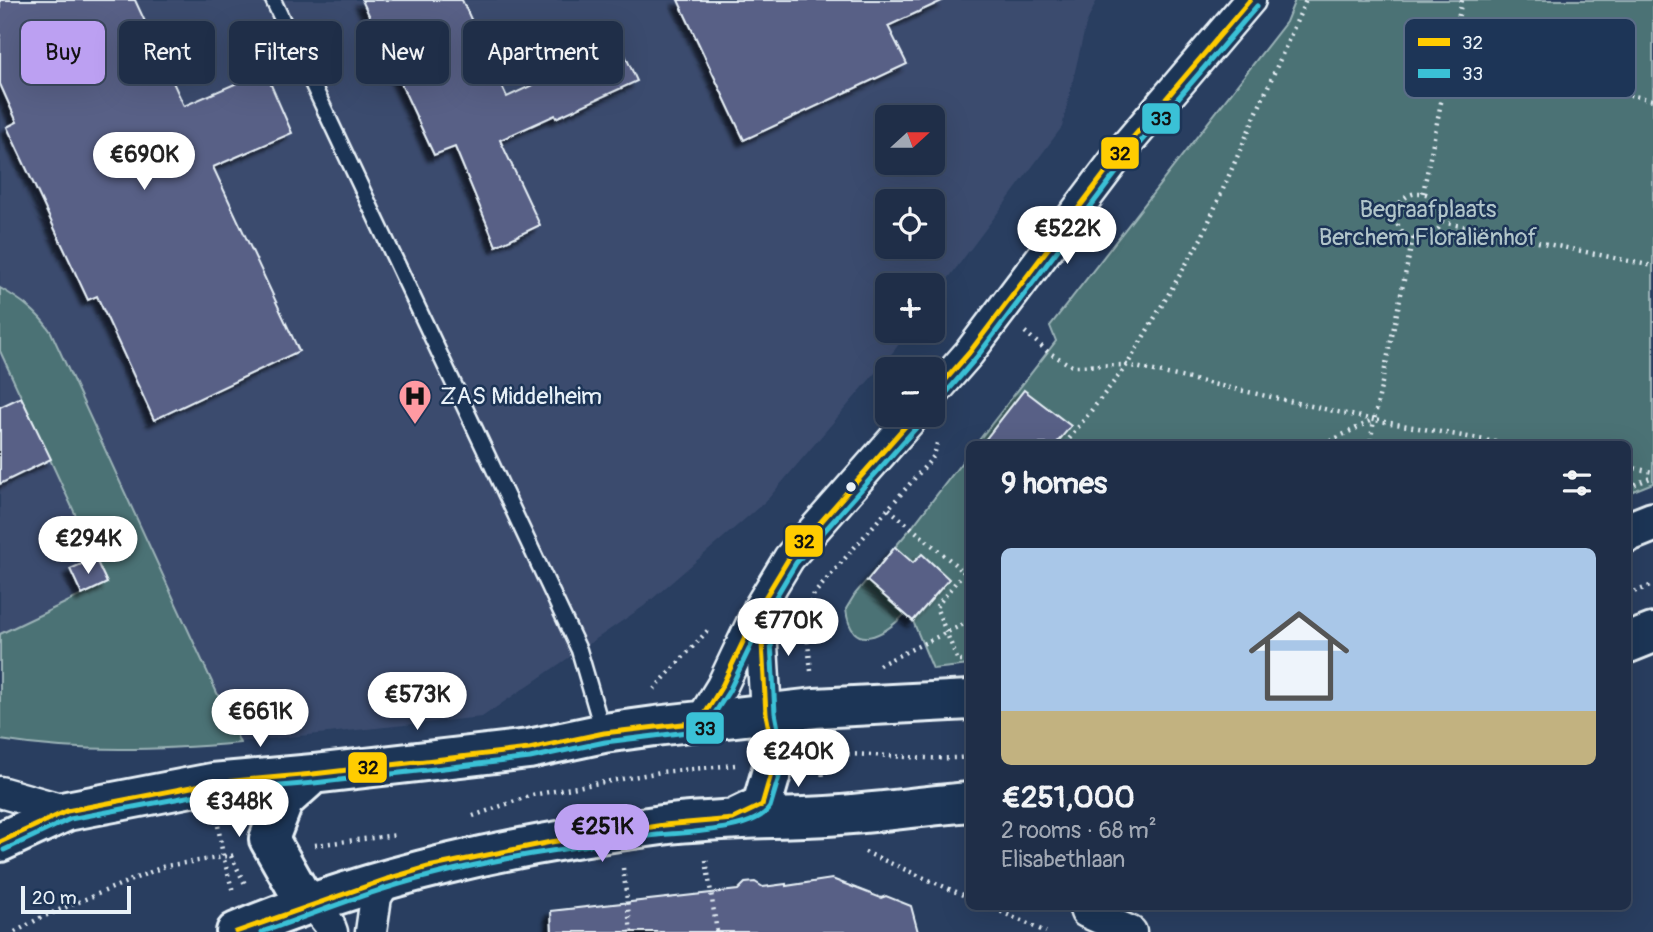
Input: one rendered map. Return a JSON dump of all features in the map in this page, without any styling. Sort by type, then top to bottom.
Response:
[{"type":"main road","points":[[1631,531],[1653,522]]},
{"type":"main road","points":[[1631,642],[1653,633]]},
{"type":"main road","points":[[0,842],[66,811],[212,783],[529,749],[604,733],[766,715],[813,693],[966,700]]},
{"type":"main road","points":[[733,819],[762,805],[775,760],[766,715]]},
{"type":"main road","points":[[313,774],[284,800],[269,839],[299,892],[323,918]]},
{"type":"main road","points":[[240,930],[323,918],[387,879],[551,842],[664,825],[733,819],[827,816],[966,802]]},
{"type":"street","points":[[945,380],[969,353],[1124,148],[1250,0]]},
{"type":"street","points":[[700,722],[722,686],[760,606],[789,558],[904,427]]},
{"type":"street","points":[[760,606],[766,715]]},
{"type":"street","points":[[0,792],[66,811]]},
{"type":"street","points":[[371,932],[376,897],[387,879]]},
{"type":"street","points":[[1085,910],[1131,932]]},
{"type":"lane","points":[[273,0],[579,650],[604,733]]},
{"type":"path","points":[[1067,441],[1127,365],[1202,237],[1306,0]]},
{"type":"path","points":[[1458,18],[1462,0]]},
{"type":"path","points":[[1423,193],[1442,98]]},
{"type":"path","points":[[1423,193],[1430,195],[1440,206],[1442,222],[1430,237],[1413,238],[1400,230],[1396,211],[1402,200],[1423,193]]},
{"type":"path","points":[[1442,222],[1653,266]]},
{"type":"path","points":[[1370,441],[1413,238]]},
{"type":"path","points":[[1001,311],[1048,352],[1072,366],[1127,365],[1374,420],[1490,441]]},
{"type":"path","points":[[1330,441],[1374,420]]},
{"type":"path","points":[[827,816],[805,616],[814,594],[934,456],[939,433]]},
{"type":"path","points":[[1631,468],[1653,472]]},
{"type":"path","points":[[1631,486],[1653,477]]},
{"type":"path","points":[[889,509],[964,572]]},
{"type":"path","points":[[966,570],[936,607],[958,661],[966,660]]},
{"type":"path","points":[[1631,593],[1653,585]]},
{"type":"path","points":[[466,818],[532,795],[661,772],[821,755],[877,753],[948,759],[966,757]]},
{"type":"path","points":[[212,783],[223,856],[240,930]]},
{"type":"path","points":[[15,932],[40,918],[165,866],[223,856],[408,834]]},
{"type":"path","points":[[704,848],[717,932]]},
{"type":"path","points":[[622,860],[631,932]]},
{"type":"path","points":[[997,910],[1046,932]]},
{"type":"shaded area","name":"ZAS Middelheim","points":[[0,0],[1097,0],[1086,24],[1062,127],[945,283],[945,273],[875,273],[875,343],[900,343],[889,357],[875,357],[875,373],[767,500],[644,606],[482,717],[163,750],[46,747],[0,740]]},
{"type":"green space","name":"Begraafplaats Berchem Floraliënhof","points":[[1295,0],[1653,0],[1653,483],[1631,492],[1631,441],[978,441],[1056,341],[1050,326],[1286,22]]},
{"type":"green space","points":[[0,288],[28,307],[51,332],[240,743],[90,749],[0,740],[0,634],[107,583],[0,351]]},
{"type":"green space","points":[[966,457],[966,665],[933,669],[913,621],[905,614],[879,634],[870,637],[862,637],[849,624],[846,609],[855,594],[912,527]]},
{"type":"building","points":[[0,0],[135,0],[145,21],[119,21],[119,84],[174,84],[184,106],[235,84],[271,84],[292,133],[213,167],[299,351],[154,420],[97,296],[88,300],[7,127],[17,122],[0,84]]},
{"type":"building","points":[[362,0],[462,0],[472,21],[463,21],[463,84],[501,84],[507,97],[535,84],[623,84],[623,51],[637,81],[500,140],[540,225],[496,246],[455,147],[434,155],[401,84],[449,84],[449,21],[372,21]]},
{"type":"building","points":[[678,0],[944,0],[888,26],[907,64],[744,140]]},
{"type":"building","points":[[1024,390],[1071,426],[1058,441],[984,441]]},
{"type":"building","points":[[21,397],[51,459],[0,484],[0,407]]},
{"type":"building","points":[[895,547],[913,563],[922,554],[949,579],[913,621],[867,581]]},
{"type":"building","points":[[95,558],[107,583],[82,595],[70,569]]},
{"type":"building","points":[[832,879],[881,898],[886,896],[911,906],[918,932],[552,932],[551,911],[738,890],[745,883],[755,882],[763,887],[786,886]]},
{"type":"transit line","name":"32","points":[[945,380],[969,353],[1124,148],[1250,0]]},
{"type":"transit line","name":"33","points":[[945,394],[976,358],[1131,153],[1257,6]]},
{"type":"transit line","name":"32","points":[[0,842],[67,811],[212,783],[529,749],[604,733],[700,722],[722,686],[760,606],[789,558],[904,427]]},
{"type":"transit line","name":"33","points":[[4,850],[70,819],[213,792],[530,758],[605,742],[704,730],[729,691],[768,610],[796,563],[917,427]]},
{"type":"transit line","name":"32","points":[[236,932],[428,867],[551,842],[664,825],[733,819],[762,805],[775,760],[766,714],[760,607]]},
{"type":"transit line","name":"33","points":[[262,932],[387,888],[456,869],[594,844],[732,827],[761,816],[770,807],[784,760],[775,713],[769,607]]},
{"type":"place","name":"ZAS Middelheim","points":[[415,426]]}]
